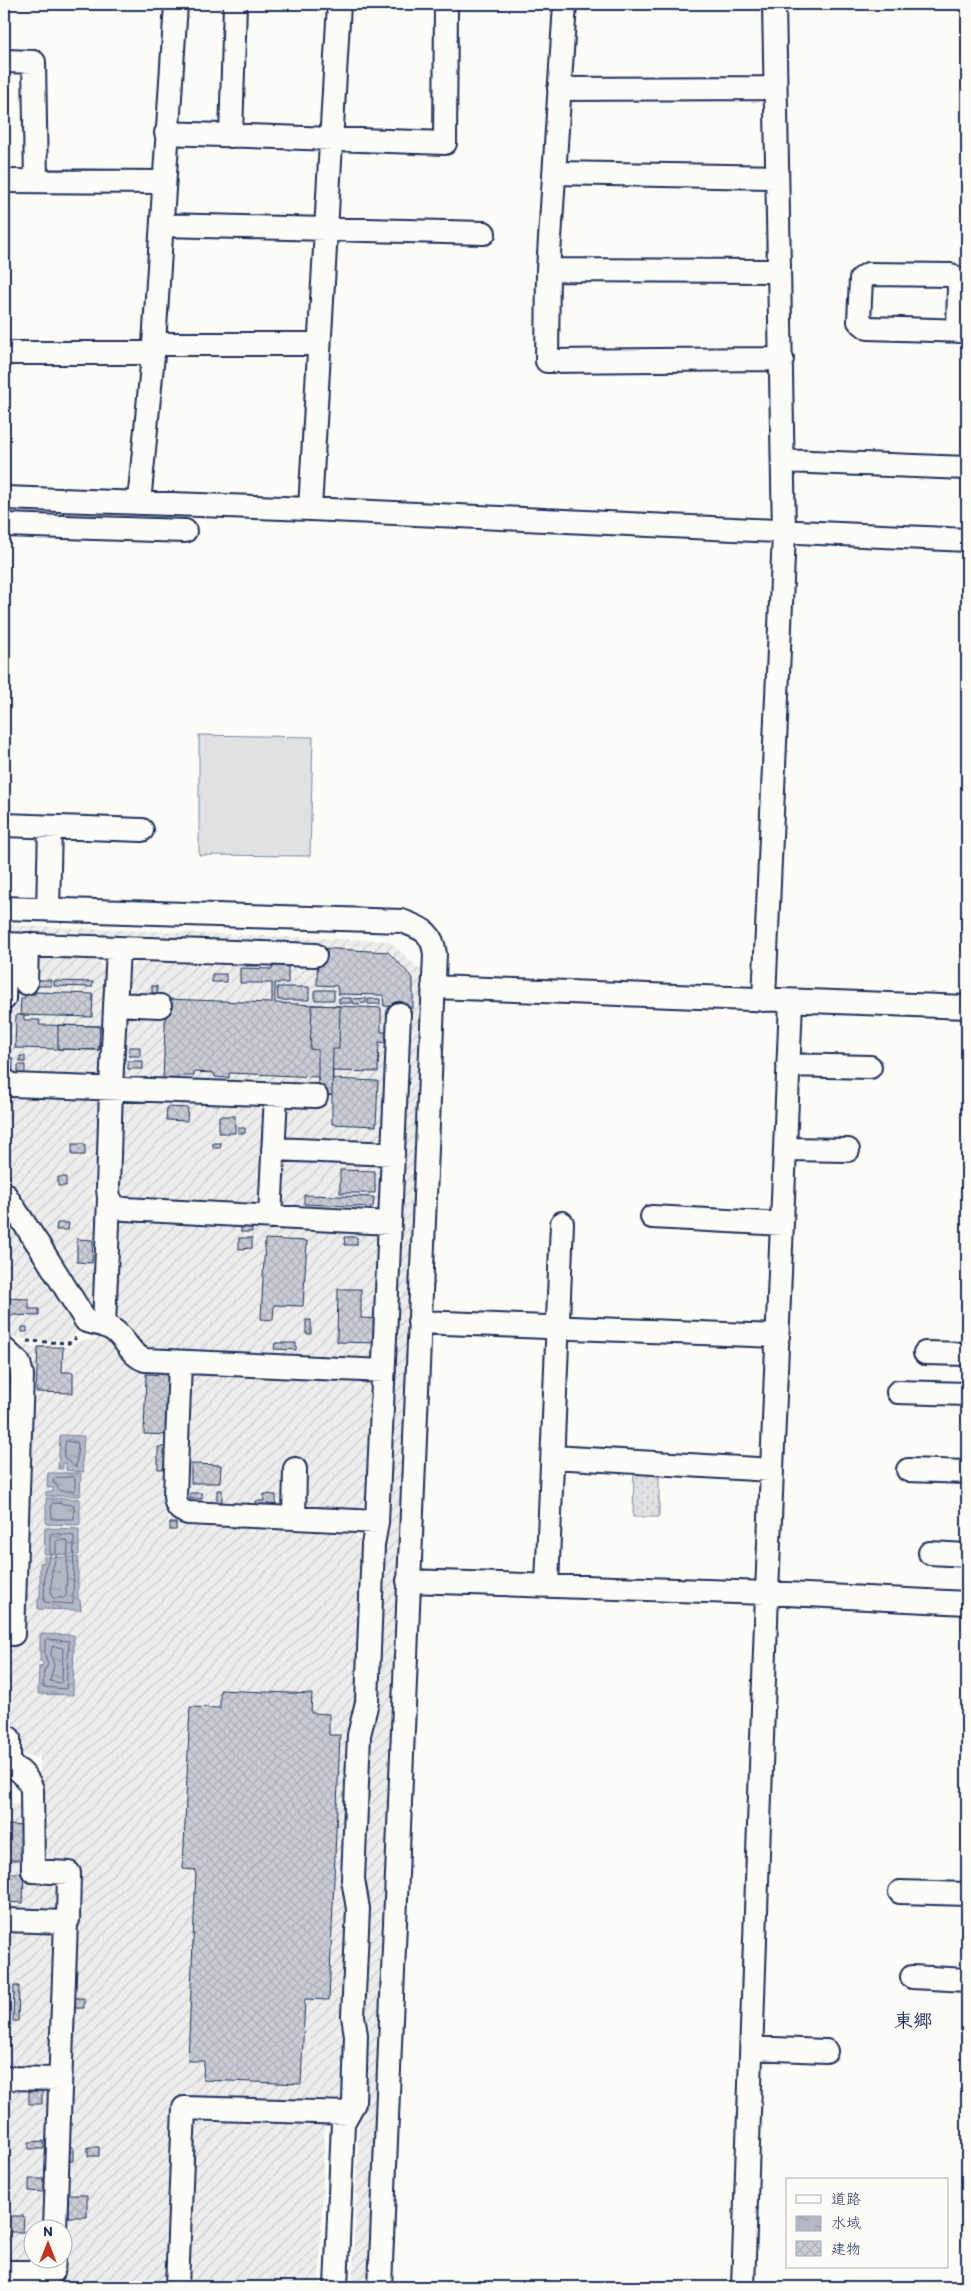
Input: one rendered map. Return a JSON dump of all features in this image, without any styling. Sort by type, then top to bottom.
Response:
[{"type":"street","points":[[139,503],[154,349],[163,225],[166,133],[176,4]]},
{"type":"street","points":[[232,136],[235,4]]},
{"type":"street","points":[[310,508],[339,4]]},
{"type":"street","points":[[166,133],[445,143],[446,4]]},
{"type":"street","points":[[565,4],[548,270],[547,361],[782,359]]},
{"type":"street","points":[[764,1000],[784,533],[774,4]]},
{"type":"street","points":[[4,61],[34,62],[36,181]]},
{"type":"street","points":[[559,89],[775,88]]},
{"type":"street","points":[[554,173],[777,177]]},
{"type":"street","points":[[4,181],[164,182]]},
{"type":"street","points":[[163,225],[484,233]]},
{"type":"street","points":[[548,270],[778,271]]},
{"type":"street","points":[[868,274],[951,275],[957,280],[959,286],[963,331],[868,328],[859,321],[861,279],[868,274]]},
{"type":"street","points":[[4,353],[320,344]]},
{"type":"street","points":[[784,461],[967,468]]},
{"type":"street","points":[[4,498],[310,508],[784,533],[967,540]]},
{"type":"street","points":[[4,525],[185,531]]},
{"type":"street","points":[[4,825],[142,830]]},
{"type":"street","points":[[48,909],[50,827]]},
{"type":"street","points":[[4,908],[402,921],[422,929],[433,939],[433,988],[380,2287]]},
{"type":"street","points":[[12,944],[315,955]]},
{"type":"street","points":[[12,944],[26,983]]},
{"type":"street","points":[[4,999],[12,944]]},
{"type":"street","points":[[99,1324],[109,1198],[111,1088],[118,948]]},
{"type":"street","points":[[433,988],[967,1007]]},
{"type":"street","points":[[743,2287],[767,1593],[791,1000]]},
{"type":"street","points":[[115,1004],[160,1006]]},
{"type":"street","points":[[336,2287],[343,2123],[354,2103],[356,2035],[353,2016],[358,1909],[353,1879],[358,1745],[367,1702],[373,1545],[377,1522],[399,1014]]},
{"type":"street","points":[[788,1065],[870,1067]]},
{"type":"street","points":[[4,1080],[12,1085],[316,1096]]},
{"type":"street","points":[[270,1217],[276,1095]]},
{"type":"street","points":[[274,1149],[393,1154]]},
{"type":"street","points":[[785,1149],[848,1150]]},
{"type":"street","points":[[4,1193],[86,1321],[99,1324],[117,1333],[136,1357],[145,1360],[180,1362],[384,1371]]},
{"type":"street","points":[[109,1198],[115,1207],[125,1209],[390,1223]]},
{"type":"street","points":[[652,1217],[782,1224]]},
{"type":"street","points":[[547,1585],[562,1223]]},
{"type":"street","points":[[419,1322],[778,1336]]},
{"type":"street","points":[[13,1345],[22,1374],[10,1547],[13,1634]]},
{"type":"street","points":[[925,1353],[967,1354]]},
{"type":"street","points":[[180,1362],[175,1496],[176,1505],[180,1510],[188,1514],[377,1522]]},
{"type":"street","points":[[898,1392],[967,1394]]},
{"type":"street","points":[[552,1457],[772,1470]]},
{"type":"street","points":[[294,1518],[295,1469]]},
{"type":"street","points":[[908,1470],[967,1472]]},
{"type":"street","points":[[930,1553],[967,1555]]},
{"type":"street","points":[[408,1581],[767,1593],[967,1603]]},
{"type":"street","points":[[9,1738],[6,1765],[27,1778],[32,1789],[33,1870],[69,1873],[55,2218]]},
{"type":"street","points":[[900,1892],[967,1894]]},
{"type":"street","points":[[4,1920],[66,1922]]},
{"type":"street","points":[[912,1977],[967,1980]]},
{"type":"street","points":[[752,2048],[826,2051]]},
{"type":"street","points":[[4,2078],[60,2079]]},
{"type":"street","points":[[177,2287],[184,2108],[348,2113]]},
{"type":"street","points":[[4,2272],[53,2272],[53,2268]]},
{"type":"path","points":[[13,1345],[69,1343],[99,1324]]},
{"type":"shaded area","points":[[199,735],[313,737],[310,856],[199,855]]},
{"type":"shaded area","points":[[4,925],[389,941],[423,972],[371,2287],[352,2287],[368,1908],[362,1880],[389,1143],[280,1139],[281,1102],[128,1083],[124,1077],[127,1017],[129,1013],[127,976],[130,969],[142,959],[4,934]]},
{"type":"shaded area","points":[[34,955],[89,957],[100,963],[107,971],[104,1078],[16,1078],[7,1072],[10,959]]},
{"type":"shaded area","points":[[4,1090],[95,1095],[101,1104],[100,1159],[95,1166],[93,1204],[96,1206],[95,1220],[99,1226],[98,1306],[88,1307],[4,1180]]},
{"type":"shaded area","points":[[134,1097],[270,1102],[265,1207],[129,1198],[125,1195],[119,1185],[121,1106]]},
{"type":"shaded area","points":[[279,1159],[387,1164],[386,1212],[277,1206]]},
{"type":"shaded area","points":[[4,1210],[79,1329],[67,1341],[13,1338],[4,1342]]},
{"type":"shaded area","points":[[117,1219],[384,1232],[379,1355],[366,1365],[139,1354],[114,1321]]},
{"type":"shaded area","points":[[112,1338],[174,1367],[168,1520],[350,1529],[363,1544],[349,1910],[350,2035],[347,2104],[173,2098],[165,2287],[4,2287],[4,2282],[58,2282],[59,2268],[72,2268],[72,2218],[63,2218],[76,1868],[39,1865],[40,1757],[23,1756],[4,1738],[4,1552],[10,1552],[12,1345],[69,1347],[78,1341]]},
{"type":"shaded area","points":[[4,1360],[12,1369],[11,1542],[4,1541]]},
{"type":"shaded area","points":[[193,1367],[366,1377],[375,1386],[372,1503],[361,1512],[308,1510],[300,1501],[288,1501],[277,1509],[187,1504],[181,1496],[185,1376]]},
{"type":"shaded area","points":[[634,1473],[659,1473],[659,1517],[633,1517]]},
{"type":"shaded area","points":[[4,1803],[27,1803],[28,1876],[64,1878],[63,1914],[4,1912]]},
{"type":"shaded area","points":[[4,1927],[47,1932],[56,1941],[53,2057],[45,2062],[44,2069],[4,2069]]},
{"type":"shaded area","points":[[4,2086],[45,2087],[50,2091],[49,2218],[22,2218],[22,2262],[4,2262]]},
{"type":"shaded area","points":[[192,2118],[325,2122],[319,2287],[184,2287]]},
{"type":"water","points":[[60,1435],[84,1436],[82,1465],[84,1472],[66,1470],[66,1463],[63,1463],[63,1469],[58,1469]]},
{"type":"water","points":[[48,1473],[81,1473],[80,1496],[46,1496],[46,1492],[53,1492],[53,1488],[47,1487]]},
{"type":"water","points":[[46,1498],[80,1499],[80,1525],[46,1524]]},
{"type":"water","points":[[45,1528],[79,1529],[79,1555],[44,1554]]},
{"type":"water","points":[[44,1557],[78,1557],[78,1599],[80,1600],[81,1610],[38,1609],[40,1563],[44,1562]]},
{"type":"water","points":[[40,1634],[74,1635],[73,1695],[38,1694],[39,1666],[43,1665],[43,1662],[40,1661]]},
{"type":"building","points":[[318,948],[388,952],[413,978],[413,1008],[384,1006],[383,995],[338,994],[337,986],[317,985]]},
{"type":"building","points":[[258,961],[258,966],[246,966],[246,962]]},
{"type":"building","points":[[272,966],[288,966],[288,983],[275,983],[275,1003],[381,1008],[381,1032],[391,1032],[391,1043],[379,1042],[378,1072],[333,1071],[333,1079],[378,1081],[376,1126],[332,1124],[332,1095],[318,1095],[318,1077],[229,1073],[229,1078],[215,1077],[214,1073],[194,1072],[194,1076],[177,1076],[177,1082],[163,1082],[166,999],[272,1003],[272,983],[240,983],[240,968],[272,969]]},
{"type":"building","points":[[212,974],[226,974],[226,982],[212,982]]},
{"type":"building","points":[[34,980],[51,980],[51,986],[34,986]]},
{"type":"building","points":[[54,981],[93,982],[92,987],[54,986]]},
{"type":"building","points":[[152,986],[157,986],[157,993],[152,993]]},
{"type":"building","points":[[277,987],[309,987],[309,1000],[278,1000]]},
{"type":"building","points":[[315,990],[334,990],[334,1000],[315,1000]]},
{"type":"building","points":[[35,992],[93,994],[92,1017],[20,1015],[21,998],[25,998],[25,994],[35,994]]},
{"type":"building","points":[[339,998],[351,998],[351,1003],[339,1003]]},
{"type":"building","points":[[366,998],[366,1003],[354,1004],[353,999]]},
{"type":"building","points":[[368,999],[380,999],[380,1004],[368,1004]]},
{"type":"building","points":[[312,1005],[340,1006],[339,1049],[333,1049],[332,1095],[318,1095],[318,1050],[310,1049]]},
{"type":"building","points":[[16,1015],[24,1015],[24,1020],[40,1020],[39,1025],[100,1026],[99,1050],[15,1048]]},
{"type":"building","points":[[58,1025],[100,1026],[99,1050],[58,1049]]},
{"type":"building","points":[[129,1047],[140,1047],[140,1056],[129,1056]]},
{"type":"building","points":[[20,1056],[25,1056],[25,1062],[20,1062]]},
{"type":"building","points":[[9,1058],[13,1058],[13,1071],[9,1071]]},
{"type":"building","points":[[128,1061],[143,1061],[143,1069],[128,1069]]},
{"type":"building","points":[[18,1065],[25,1065],[25,1075],[18,1075]]},
{"type":"building","points":[[167,1107],[188,1108],[187,1121],[166,1120]]},
{"type":"building","points":[[219,1116],[235,1116],[235,1133],[219,1133]]},
{"type":"building","points":[[238,1128],[245,1128],[245,1133],[238,1133]]},
{"type":"building","points":[[213,1143],[221,1143],[220,1148],[213,1148]]},
{"type":"building","points":[[72,1144],[85,1144],[85,1155],[72,1155]]},
{"type":"building","points":[[340,1170],[375,1171],[375,1193],[340,1193]]},
{"type":"building","points":[[58,1177],[66,1177],[66,1186],[58,1186]]},
{"type":"building","points":[[304,1195],[374,1197],[373,1207],[304,1204]]},
{"type":"building","points":[[57,1223],[69,1223],[68,1230],[56,1230]]},
{"type":"building","points":[[241,1227],[252,1227],[252,1232],[241,1232]]},
{"type":"building","points":[[344,1237],[357,1237],[357,1245],[345,1245]]},
{"type":"building","points":[[239,1238],[252,1238],[252,1248],[239,1249]]},
{"type":"building","points":[[77,1239],[93,1240],[92,1263],[77,1262]]},
{"type":"building","points":[[265,1239],[307,1241],[303,1306],[274,1305],[273,1320],[261,1319]]},
{"type":"building","points":[[338,1289],[361,1289],[361,1318],[378,1319],[378,1343],[337,1342]]},
{"type":"building","points":[[4,1298],[29,1299],[29,1309],[39,1309],[39,1316],[13,1315],[11,1317],[4,1317]]},
{"type":"building","points":[[306,1320],[311,1320],[311,1334],[306,1334]]},
{"type":"building","points":[[22,1327],[27,1327],[27,1332],[22,1332]]},
{"type":"building","points":[[275,1343],[296,1343],[296,1350],[274,1349]]},
{"type":"building","points":[[38,1347],[63,1347],[62,1372],[73,1372],[73,1393],[36,1392]]},
{"type":"building","points":[[146,1374],[171,1375],[169,1435],[144,1434]]},
{"type":"building","points":[[158,1447],[166,1447],[166,1469],[158,1469]]},
{"type":"building","points":[[191,1464],[221,1465],[220,1483],[191,1483]]},
{"type":"building","points":[[217,1490],[222,1490],[222,1502],[217,1502]]},
{"type":"building","points":[[190,1493],[202,1493],[202,1499],[190,1499]]},
{"type":"building","points":[[264,1494],[276,1495],[276,1506],[256,1506],[256,1501],[264,1501]]},
{"type":"building","points":[[170,1523],[176,1523],[176,1530],[170,1530]]},
{"type":"building","points":[[220,1690],[312,1694],[311,1713],[329,1714],[329,1735],[340,1735],[329,2000],[305,1999],[301,2084],[203,2080],[204,2061],[188,2061],[196,1870],[183,1869],[190,1707],[220,1708]]},
{"type":"building","points":[[8,1825],[25,1826],[24,1860],[7,1860]]},
{"type":"building","points":[[4,1873],[24,1873],[23,1903],[4,1902]]},
{"type":"building","points":[[4,1986],[9,1986],[8,2020],[4,2020]]},
{"type":"building","points":[[14,1986],[19,1986],[18,2021],[13,2021]]},
{"type":"building","points":[[75,1998],[84,1998],[84,2008],[75,2008]]},
{"type":"building","points":[[29,2091],[42,2091],[42,2104],[29,2104]]},
{"type":"building","points":[[44,2141],[44,2149],[29,2149],[29,2142]]},
{"type":"building","points":[[66,2146],[73,2147],[73,2161],[66,2161]]},
{"type":"building","points":[[88,2147],[99,2147],[99,2156],[88,2156]]},
{"type":"building","points":[[29,2179],[44,2179],[44,2192],[29,2191]]},
{"type":"building","points":[[68,2195],[87,2195],[87,2217],[68,2217]]},
{"type":"building","points":[[4,2216],[24,2216],[22,2218],[22,2232],[9,2232],[6,2257],[4,2257]]},
{"type":"district","name":"東郷","points":[[913,2020]]}]
